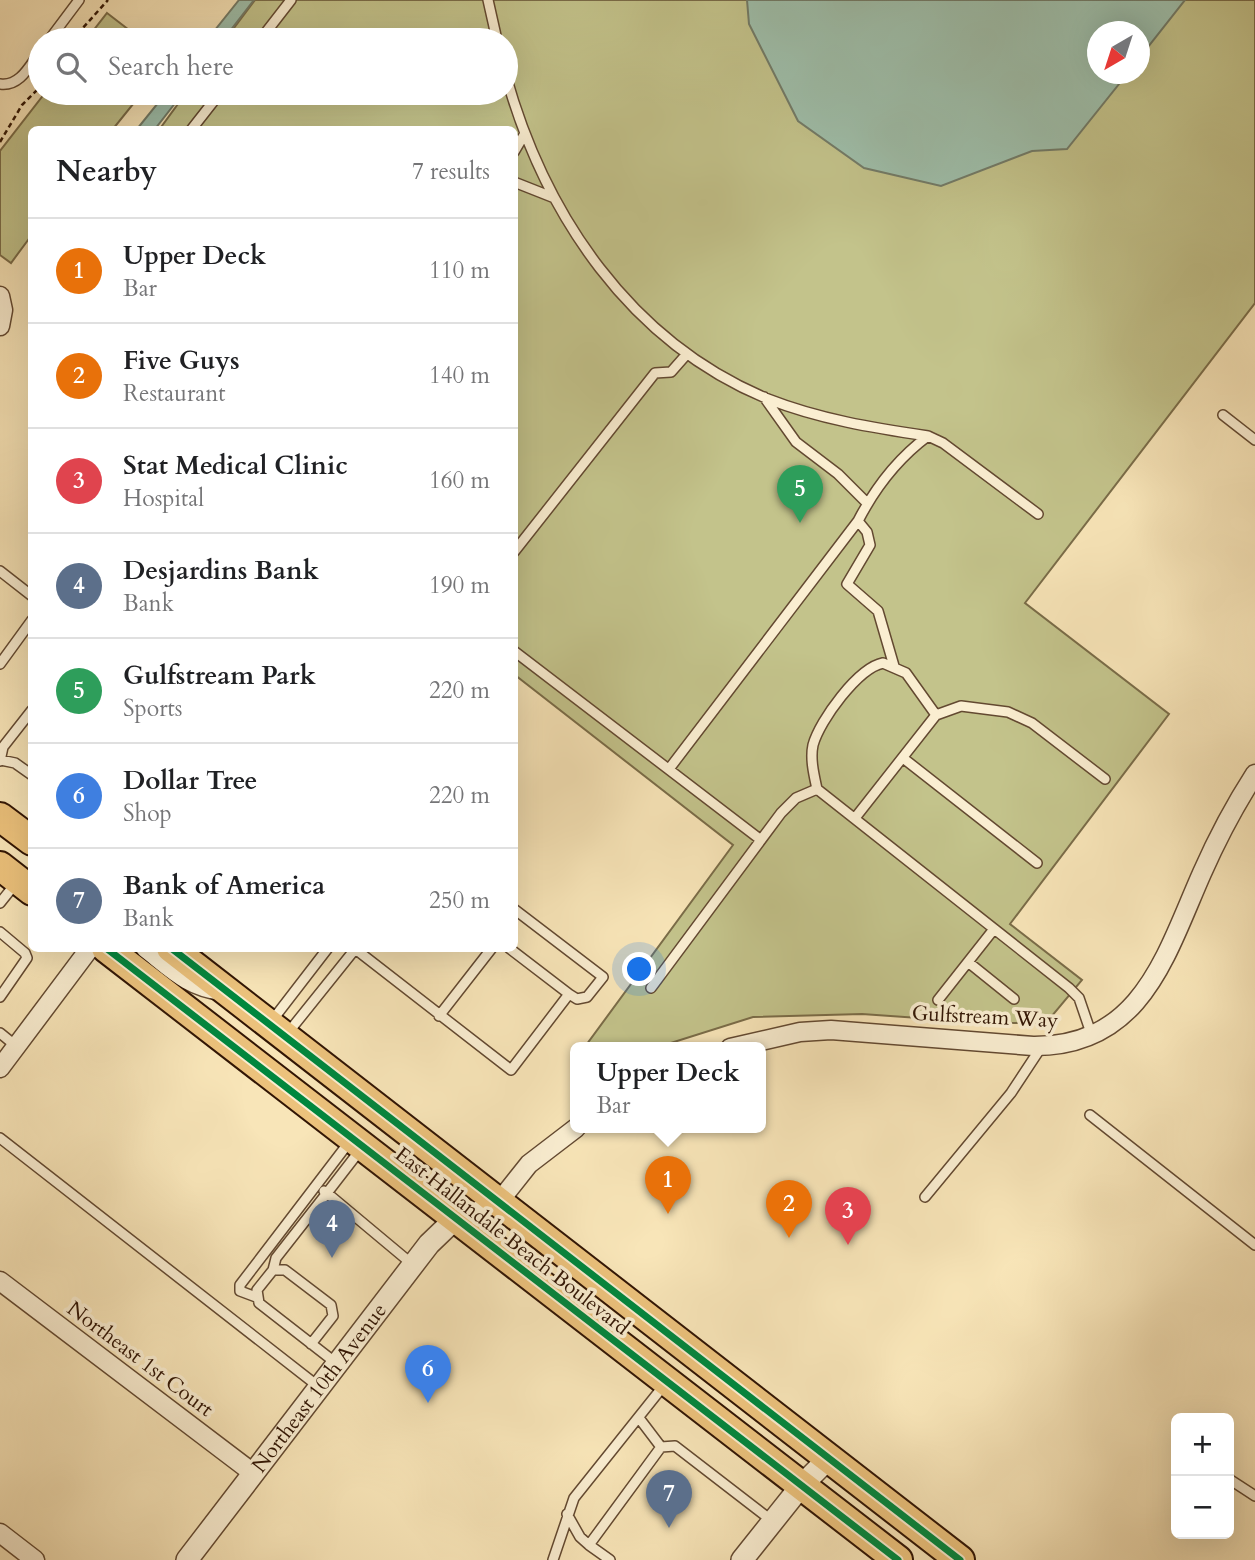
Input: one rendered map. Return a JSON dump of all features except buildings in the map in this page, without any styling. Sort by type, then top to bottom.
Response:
[{"type":"main road","points":[[0,817],[28,838]]},
{"type":"main road","points":[[0,856],[13,860],[20,878]]},
{"type":"main road","name":"East Hallandale Beach Boulevard","points":[[111,952],[454,1220],[898,1560]]},
{"type":"main road","name":"East Hallandale Beach Boulevard","points":[[176,952],[960,1560]]},
{"type":"street","points":[[0,296],[3,310],[0,326]]},
{"type":"street","name":"Gulfstream Way","points":[[756,1042],[800,1032],[831,1030],[1042,1046],[1092,1036],[1125,1014],[1159,971],[1208,860],[1255,774]]},
{"type":"street","points":[[0,1068],[87,952]]},
{"type":"street","points":[[150,952],[189,983],[200,988],[232,994]]},
{"type":"street","points":[[454,1220],[498,1203],[529,1164],[570,1133]]},
{"type":"street","name":"Northeast 10th Avenue","points":[[195,1555],[319,1387],[414,1265],[454,1220]]},
{"type":"street","name":"Northeast 1st Court","points":[[0,1281],[253,1473]]},
{"type":"street","points":[[742,1560],[801,1486],[830,1457]]},
{"type":"street","points":[[0,1533],[35,1560]]},
{"type":"lane","points":[[58,28],[79,0]]},
{"type":"lane","points":[[269,28],[291,0]]},
{"type":"lane","points":[[488,0],[494,28]]},
{"type":"lane","points":[[0,84],[6,85],[18,80],[28,67]]},
{"type":"lane","points":[[194,126],[211,105]]},
{"type":"lane","points":[[515,105],[524,135],[553,198],[588,256],[650,324],[686,355],[764,397],[826,418],[928,436],[943,443],[1038,514]]},
{"type":"lane","points":[[518,145],[524,135]]},
{"type":"lane","points":[[518,184],[553,198]]},
{"type":"lane","points":[[518,547],[655,373],[671,372],[686,355]]},
{"type":"lane","points":[[764,397],[796,442],[838,474],[867,503]]},
{"type":"lane","points":[[1223,415],[1255,440]]},
{"type":"lane","points":[[669,769],[858,521],[867,503],[907,452],[928,436]]},
{"type":"lane","points":[[858,521],[867,532],[870,545],[847,584],[878,611],[894,666]]},
{"type":"lane","points":[[0,571],[28,593]]},
{"type":"lane","points":[[0,664],[28,626]]},
{"type":"lane","points":[[518,653],[761,840]]},
{"type":"lane","points":[[936,715],[905,673],[883,663],[872,666],[861,673],[821,726],[813,746],[812,768],[817,789],[1079,998],[1092,1036]]},
{"type":"lane","points":[[855,818],[936,715],[961,706],[1008,712],[1032,723],[1105,779]]},
{"type":"lane","points":[[28,715],[3,747],[0,761],[15,763],[28,772]]},
{"type":"lane","points":[[903,758],[1037,863]]},
{"type":"lane","points":[[651,988],[761,840],[796,798],[817,789]]},
{"type":"lane","points":[[0,903],[20,878]]},
{"type":"lane","points":[[514,952],[577,999],[587,997],[603,977],[518,912]]},
{"type":"lane","points":[[938,1000],[994,929]]},
{"type":"lane","points":[[0,932],[25,953],[27,958],[0,997]]},
{"type":"lane","points":[[278,1030],[326,952]]},
{"type":"lane","points":[[278,1030],[352,952]]},
{"type":"lane","points":[[359,952],[511,1070],[569,994]]},
{"type":"lane","points":[[439,1016],[489,952]]},
{"type":"lane","points":[[968,962],[1014,999]]},
{"type":"lane","points":[[0,1033],[16,1046]]},
{"type":"lane","points":[[925,1197],[1011,1093],[1042,1046]]},
{"type":"lane","points":[[1090,1115],[1255,1245]]},
{"type":"lane","points":[[0,1138],[319,1387]]},
{"type":"lane","points":[[256,1297],[240,1291],[240,1284],[316,1184],[357,1144]]},
{"type":"lane","points":[[337,1364],[258,1303],[256,1297],[257,1290],[273,1270],[276,1258],[327,1193],[357,1144]]},
{"type":"lane","points":[[316,1184],[414,1265]]},
{"type":"lane","points":[[273,1270],[285,1270],[331,1306],[333,1316],[311,1344]]},
{"type":"lane","points":[[553,1560],[567,1514],[575,1498],[666,1382]]},
{"type":"lane","points":[[639,1418],[661,1447]]},
{"type":"lane","points":[[589,1545],[661,1447],[675,1446],[773,1521]]},
{"type":"lane","points":[[1234,1482],[1255,1496]]},
{"type":"lane","points":[[567,1514],[580,1537],[610,1560]]},
{"type":"path","points":[[83,28],[108,0]]},
{"type":"path","points":[[0,142],[28,99]]},
{"type":"green space","points":[[255,0],[1255,0],[1255,303],[1025,603],[1169,714],[1010,924],[1082,980],[1046,1023],[990,1023],[862,1014],[753,1017],[674,1042],[588,1042],[733,845],[518,677],[518,126],[162,126],[177,105],[518,105],[518,28],[234,28]]},
{"type":"green space","points":[[107,13],[126,28],[95,28]]},
{"type":"green space","points":[[36,105],[132,105],[115,126],[28,126],[28,240],[11,263],[0,255],[0,151]]},
{"type":"shaded area","points":[[239,0],[254,0],[232,28],[217,28]]},
{"type":"shaded area","points":[[747,0],[1185,0],[1150,44],[1150,21],[1087,21],[1087,84],[1119,84],[1067,149],[1032,151],[941,186],[864,168],[798,121],[749,24]]},
{"type":"shaded area","points":[[156,105],[174,105],[157,126],[139,126]]},
{"type":"cycle path","points":[[111,952],[898,1560]]},
{"type":"cycle path","points":[[176,952],[960,1560]]},
{"type":"place","name":"Gulfstream Park","points":[[800,523]]},
{"type":"place","name":"Upper Deck","points":[[668,1214]]},
{"type":"place","name":"Five Guys","points":[[789,1238]]},
{"type":"place","name":"Stat Medical Clinic","points":[[848,1245]]},
{"type":"place","name":"Desjardins Bank","points":[[332,1258]]},
{"type":"place","name":"Dollar Tree","points":[[428,1403]]},
{"type":"place","name":"Bank of America","points":[[669,1528]]}]
